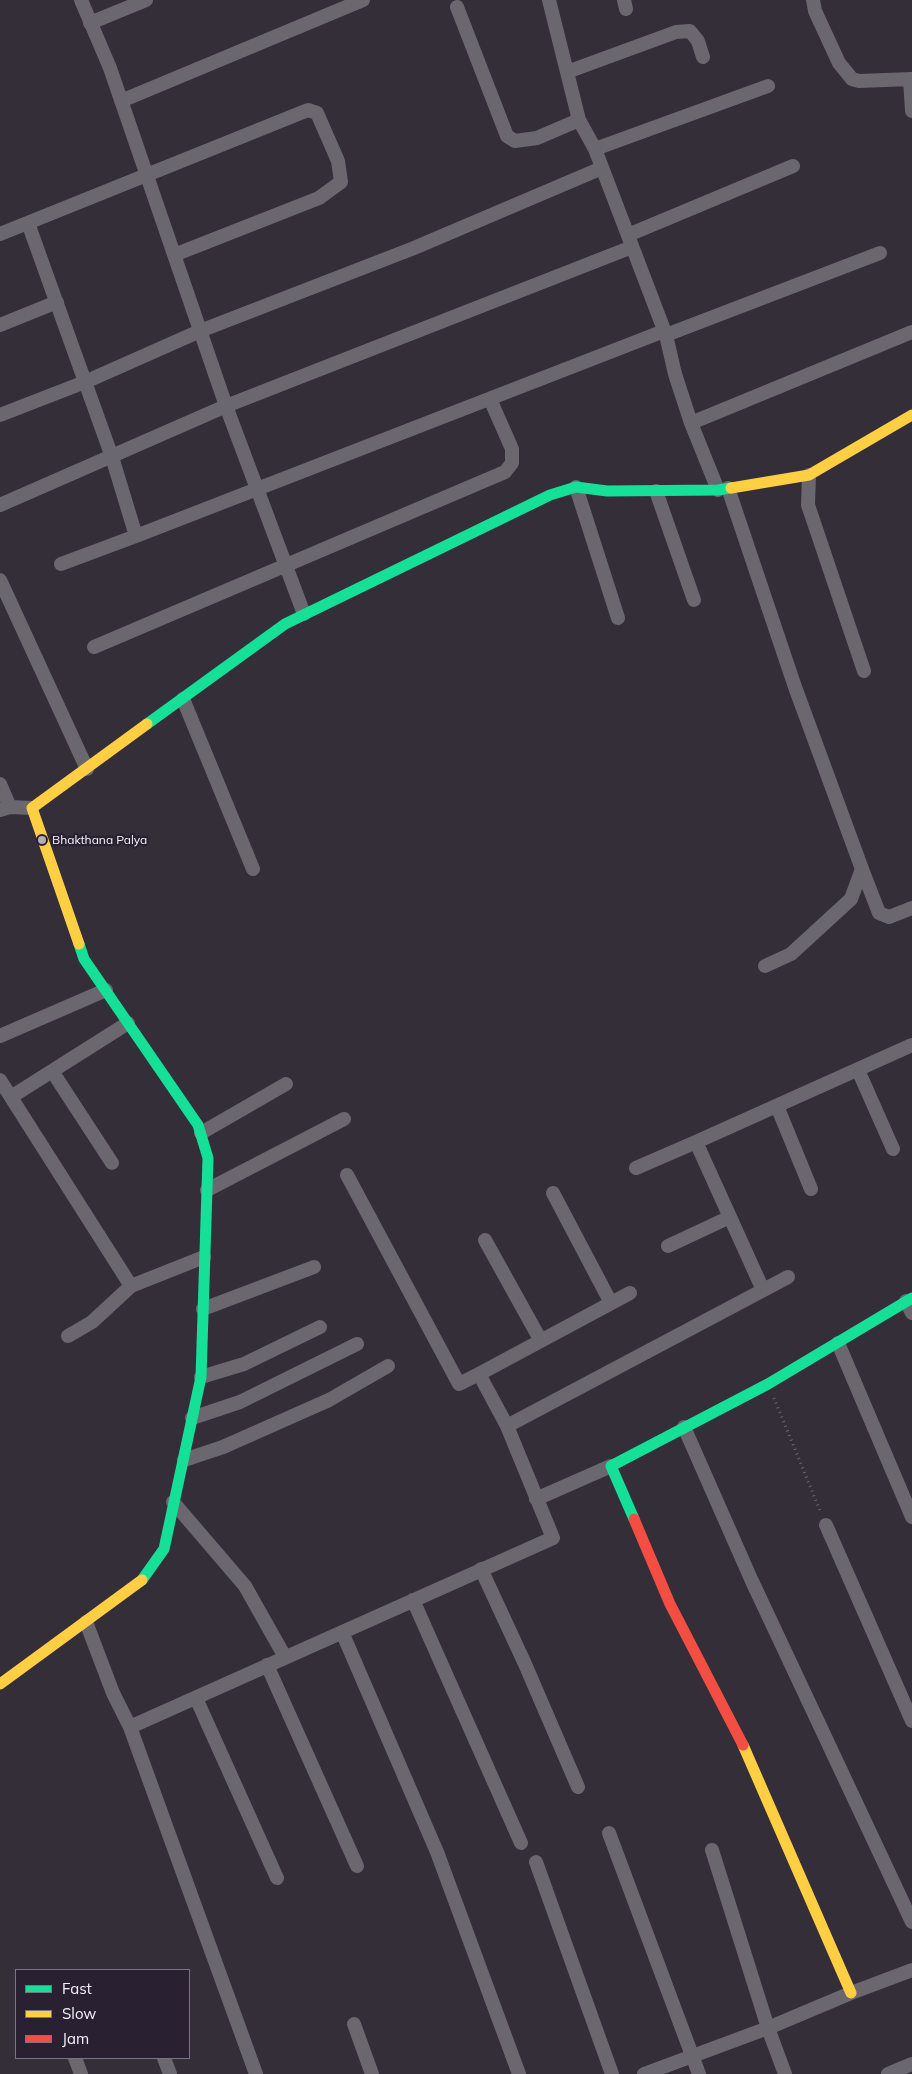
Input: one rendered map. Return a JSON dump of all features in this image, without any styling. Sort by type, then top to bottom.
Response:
[{"type":"street","points":[[81,0],[121,101],[226,406],[287,564],[304,614]]},
{"type":"street","points":[[90,23],[146,0]]},
{"type":"street","points":[[121,101],[341,4],[363,0]]},
{"type":"street","points":[[549,0],[579,120],[595,149],[665,333],[675,374],[691,423],[723,489],[879,913],[889,917],[912,908]]},
{"type":"street","points":[[813,0],[815,11],[838,63],[852,79],[859,81],[911,79],[912,111]]},
{"type":"street","points":[[457,6],[508,136],[515,141],[537,138],[579,120]]},
{"type":"street","points":[[567,72],[676,32],[690,31],[698,41],[703,57]]},
{"type":"street","points":[[595,149],[768,86]]},
{"type":"street","points":[[0,234],[147,177],[308,110],[317,113],[338,161],[341,182],[319,198],[174,255]]},
{"type":"street","points":[[0,505],[226,406],[630,241],[793,166]]},
{"type":"street","points":[[0,415],[85,382],[200,331],[414,248],[602,168]]},
{"type":"street","points":[[28,223],[112,457],[136,536]]},
{"type":"street","points":[[61,564],[259,490],[490,399],[880,253]]},
{"type":"street","points":[[0,325],[57,302]]},
{"type":"street","points":[[691,423],[912,332]]},
{"type":"street","points":[[94,647],[505,472],[512,463],[512,449],[490,399]]},
{"type":"street","points":[[0,784],[5,809],[32,808],[285,624],[550,495],[576,487],[607,491],[723,489],[809,475],[911,418]]},
{"type":"street","points":[[809,475],[808,505],[864,671]]},
{"type":"street","points":[[576,487],[618,618]]},
{"type":"street","points":[[656,491],[694,600]]},
{"type":"street","points":[[0,580],[87,769]]},
{"type":"street","points":[[183,699],[253,869]]},
{"type":"street","points":[[0,1684],[144,1579],[164,1549],[172,1502],[184,1460],[201,1377],[208,1158],[198,1124],[84,959],[32,808]]},
{"type":"street","points":[[765,966],[791,954],[851,899],[862,869]]},
{"type":"street","points":[[0,1036],[106,990]]},
{"type":"street","points":[[11,1097],[128,1023]]},
{"type":"street","points":[[636,1168],[912,1045]]},
{"type":"street","points":[[858,1070],[893,1149]]},
{"type":"street","points":[[52,1071],[112,1163]]},
{"type":"street","points":[[0,1080],[131,1286]]},
{"type":"street","points":[[200,1133],[286,1084]]},
{"type":"street","points":[[777,1106],[811,1188]]},
{"type":"street","points":[[207,1190],[344,1119]]},
{"type":"street","points":[[696,1142],[763,1290]]},
{"type":"street","points":[[347,1175],[459,1384],[630,1293]]},
{"type":"street","points":[[553,1193],[611,1303]]},
{"type":"street","points":[[668,1246],[730,1217]]},
{"type":"street","points":[[485,1240],[541,1341]]},
{"type":"street","points":[[68,1336],[92,1322],[131,1286],[204,1257]]},
{"type":"street","points":[[203,1309],[314,1267]]},
{"type":"street","points":[[507,1426],[788,1277]]},
{"type":"street","points":[[536,1499],[611,1466],[768,1384],[910,1304]]},
{"type":"street","points":[[201,1377],[244,1364],[320,1326]]},
{"type":"street","points":[[838,1343],[912,1517]]},
{"type":"street","points":[[192,1418],[240,1402],[358,1344]]},
{"type":"street","points":[[184,1460],[223,1447],[329,1400],[388,1366]]},
{"type":"street","points":[[130,1727],[553,1538],[507,1426],[479,1374]]},
{"type":"street","points":[[684,1427],[751,1579],[912,1922]]},
{"type":"street","points":[[611,1466],[670,1604],[751,1761],[851,1993]]},
{"type":"street","points":[[172,1502],[245,1586],[285,1657]]},
{"type":"street","points":[[826,1525],[912,1721]]},
{"type":"street","points":[[481,1569],[578,1786]]},
{"type":"street","points":[[413,1600],[521,1843]]},
{"type":"street","points":[[86,1622],[113,1693],[130,1727],[256,2074]]},
{"type":"street","points":[[342,1632],[437,1852],[519,2074]]},
{"type":"street","points":[[267,1665],[357,1866]]},
{"type":"street","points":[[196,1698],[278,1878]]},
{"type":"street","points":[[609,1833],[699,2074]]},
{"type":"street","points":[[712,1850],[768,2028],[785,2074]]},
{"type":"street","points":[[536,1862],[612,2074]]},
{"type":"street","points":[[644,2074],[768,2028],[912,1970]]},
{"type":"street","points":[[354,2024],[372,2074]]},
{"type":"street","points":[[75,2059],[81,2074]]},
{"type":"street","points":[[164,2059],[170,2074]]},
{"type":"street","points":[[888,2074],[912,2064]]},
{"type":"path","points":[[768,1384],[826,1525]]},
{"type":"traffic: fast","points":[[147,724],[285,624],[550,495],[576,487],[607,491],[718,490],[731,488]]},
{"type":"traffic: fast","points":[[79,944],[84,959],[198,1125],[208,1158],[201,1377],[164,1549],[142,1580]]},
{"type":"traffic: fast","points":[[634,1519],[611,1466],[768,1384],[912,1298]]},
{"type":"traffic: slow","points":[[731,488],[809,475],[912,415]]},
{"type":"traffic: slow","points":[[79,944],[32,808],[147,724]]},
{"type":"traffic: slow","points":[[0,1684],[142,1580]]},
{"type":"traffic: slow","points":[[743,1745],[851,1993]]},
{"type":"traffic: jam","points":[[634,1519],[670,1604],[743,1745]]},
{"type":"place","name":"Bhakthana Palya","points":[[42,840]]}]
